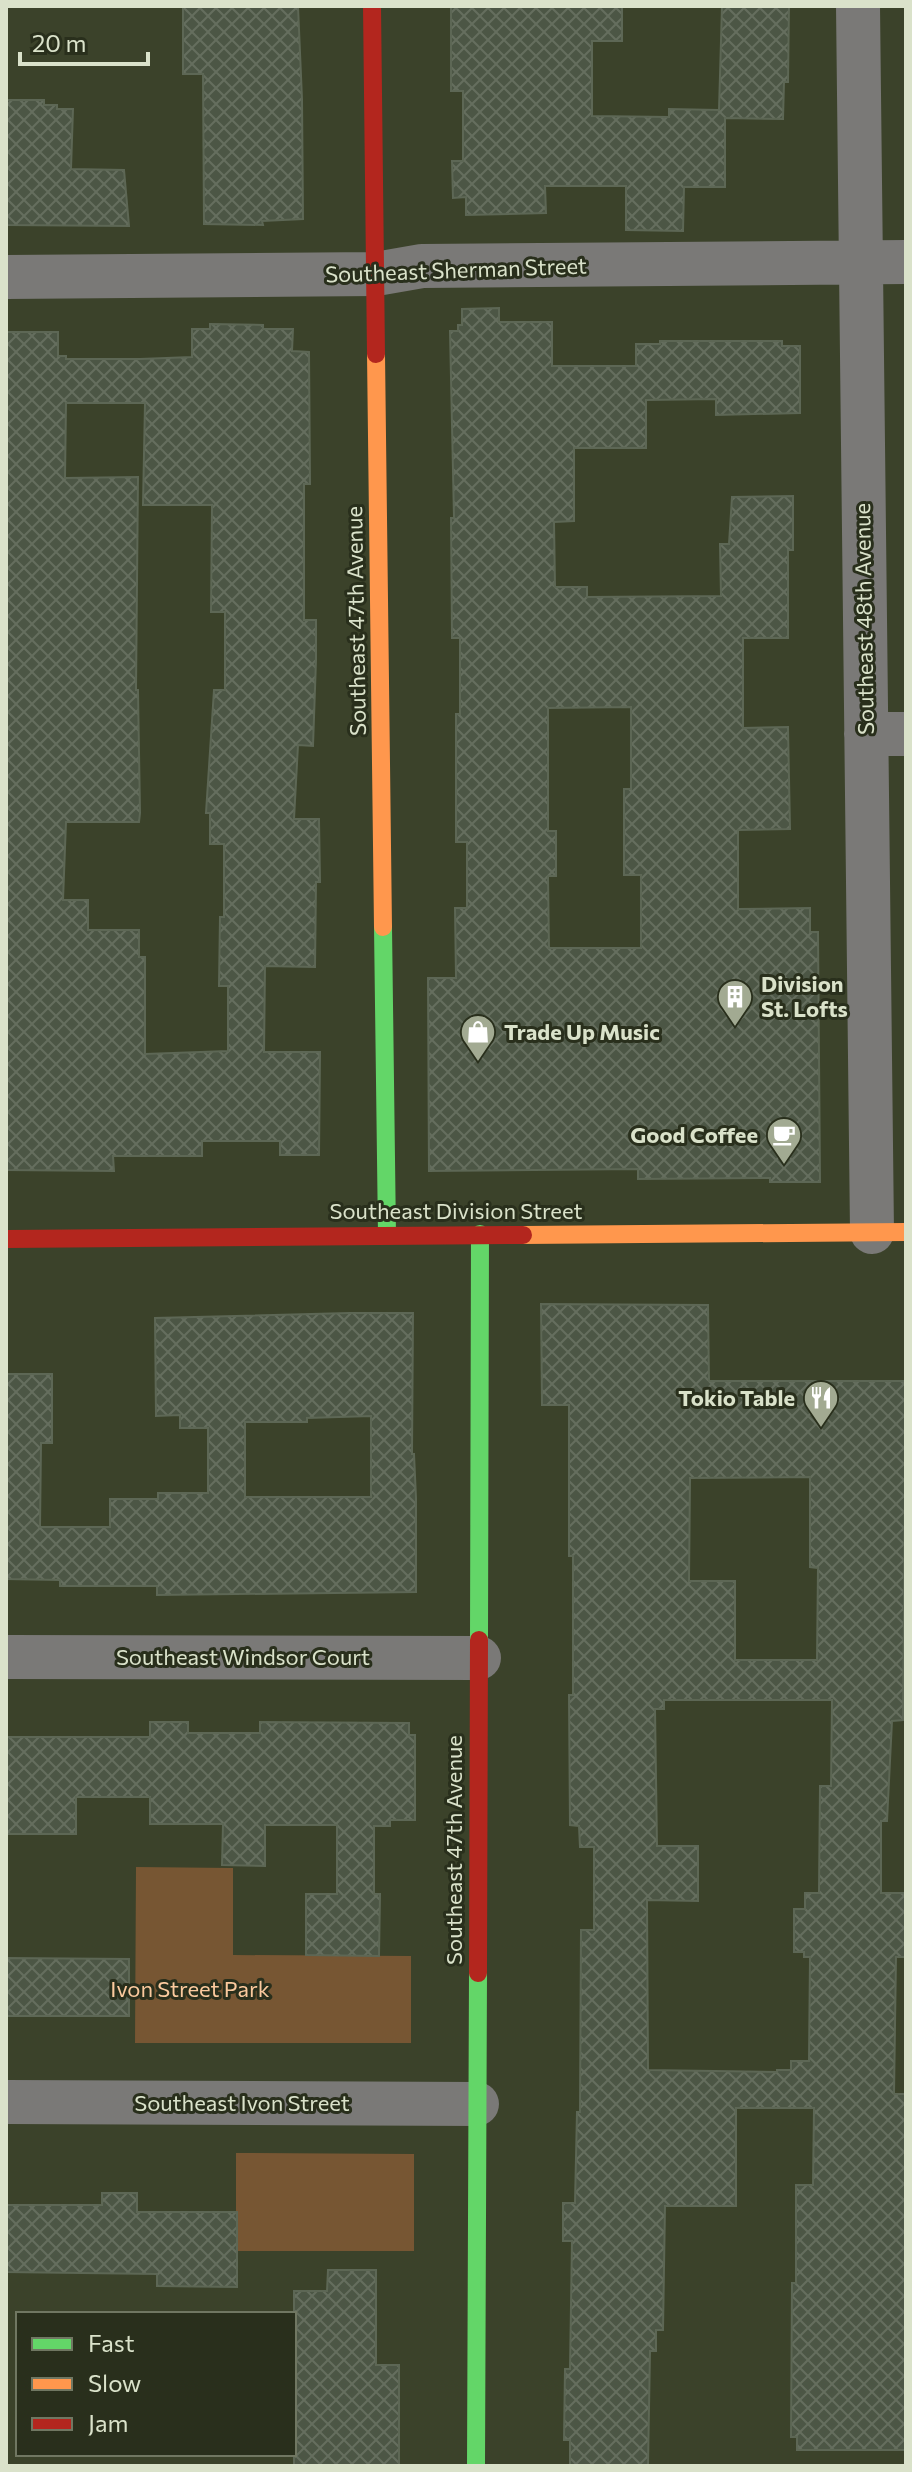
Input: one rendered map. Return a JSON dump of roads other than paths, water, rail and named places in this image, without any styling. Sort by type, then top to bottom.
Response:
[{"type":"street","name":"Southeast 47th Avenue","points":[[372,6],[387,1235]]},
{"type":"street","name":"Southeast 48th Avenue","points":[[858,6],[860,263],[886,734],[889,1232]]},
{"type":"street","name":"Southeast Sherman Street","points":[[6,277],[376,274],[422,266],[906,262]]},
{"type":"street","name":"Southeast Division Street","points":[[6,1239],[889,1232]]},
{"type":"street","name":"Southeast 47th Avenue","points":[[476,2466],[480,1234]]},
{"type":"street","name":"Southeast Windsor Court","points":[[6,1657],[479,1658]]},
{"type":"street","name":"Southeast Ivon Street","points":[[6,2102],[477,2104]]},
{"type":"place","name":"Division St. Lofts","points":[[735,1028]]},
{"type":"place","name":"Trade Up Music","points":[[478,1063]]},
{"type":"place","name":"Good Coffee","points":[[784,1166]]},
{"type":"place","name":"Tokio Table","points":[[821,1429]]},
{"type":"park label","name":"Ivon Street Park","points":[[190,1989]]}]
